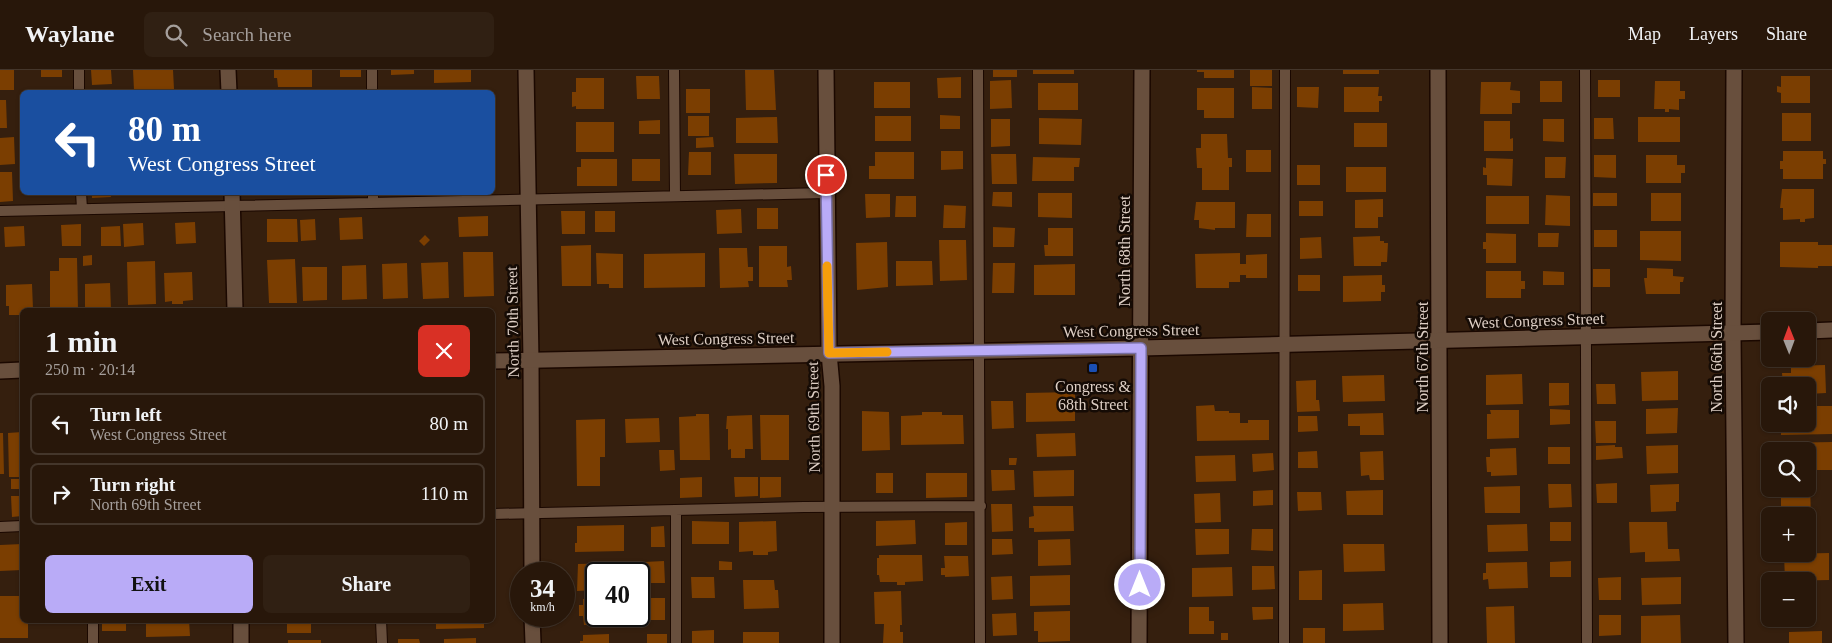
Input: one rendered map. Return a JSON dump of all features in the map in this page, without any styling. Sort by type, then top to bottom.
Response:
[{"type":"street","points":[[228,70],[228,90]]},
{"type":"street","name":"North 70th Street","points":[[526,70],[532,562]]},
{"type":"street","name":"North 69th Street","points":[[826,70],[829,353],[832,386],[832,643]]},
{"type":"street","name":"North 68th Street","points":[[1139,643],[1142,70]]},
{"type":"street","name":"North 67th Street","points":[[1438,70],[1440,643]]},
{"type":"street","name":"North 66th Street","points":[[1734,70],[1733,333],[1736,643]]},
{"type":"street","points":[[232,199],[235,308]]},
{"type":"street","points":[[1816,331],[1832,330]]},
{"type":"street","name":"West Congress Street","points":[[495,361],[1141,348],[1761,332]]},
{"type":"street","points":[[0,371],[20,370]]},
{"type":"street","points":[[241,623],[241,643]]},
{"type":"street","points":[[532,627],[533,643]]},
{"type":"lane","points":[[79,70],[79,90]]},
{"type":"lane","points":[[372,70],[372,90]]},
{"type":"lane","points":[[674,70],[675,196]]},
{"type":"lane","points":[[978,70],[980,643]]},
{"type":"lane","points":[[1284,643],[1285,70]]},
{"type":"lane","points":[[1585,70],[1587,643]]},
{"type":"lane","points":[[0,211],[82,209],[232,199],[528,200],[826,192]]},
{"type":"lane","points":[[82,195],[82,209]]},
{"type":"lane","points":[[495,514],[832,506],[981,506]]},
{"type":"lane","points":[[676,510],[676,643]]},
{"type":"lane","points":[[0,527],[20,526]]},
{"type":"lane","points":[[93,623],[93,643]]},
{"type":"lane","points":[[381,623],[382,643]]},
{"type":"building","points":[[0,70],[14,70],[14,90],[0,90]]},
{"type":"building","points":[[41,70],[62,70],[62,77],[41,77]]},
{"type":"building","points":[[91,70],[111,70],[112,84],[92,85]]},
{"type":"building","points":[[133,70],[173,70],[174,89],[134,90]]},
{"type":"building","points":[[274,70],[312,70],[312,87],[278,87],[277,78],[274,78]]},
{"type":"building","points":[[340,70],[361,70],[361,77],[340,77]]},
{"type":"building","points":[[391,70],[414,70],[414,74],[391,75]]},
{"type":"building","points":[[434,70],[471,70],[471,82],[434,83]]},
{"type":"building","points":[[745,70],[774,70],[776,110],[746,110]]},
{"type":"building","points":[[993,70],[1017,70],[1017,77],[993,77]]},
{"type":"building","points":[[1033,70],[1074,70],[1074,74],[1033,74]]},
{"type":"building","points":[[1197,70],[1234,70],[1234,78],[1204,78],[1204,72],[1197,72]]},
{"type":"building","points":[[1250,70],[1272,70],[1272,86],[1250,86]]},
{"type":"building","points":[[1343,70],[1379,70],[1379,74],[1343,74]]},
{"type":"building","points":[[636,76],[659,76],[660,99],[637,99]]},
{"type":"building","points":[[1781,76],[1810,76],[1810,103],[1781,103],[1781,93],[1777,92],[1777,86],[1781,87]]},
{"type":"building","points":[[961,77],[961,98],[938,98],[937,78]]},
{"type":"building","points":[[576,78],[604,78],[604,109],[576,109],[576,106],[572,107],[572,92],[576,92]]},
{"type":"building","points":[[1011,80],[1012,108],[990,109],[990,81]]},
{"type":"building","points":[[1598,80],[1620,80],[1620,97],[1598,97]]},
{"type":"building","points":[[1540,81],[1562,81],[1562,102],[1540,102]]},
{"type":"building","points":[[1655,81],[1680,81],[1680,91],[1685,91],[1685,99],[1679,99],[1679,110],[1669,109],[1669,112],[1665,112],[1665,109],[1654,109]]},
{"type":"building","points":[[874,82],[910,82],[910,108],[874,108]]},
{"type":"building","points":[[1481,82],[1511,82],[1510,90],[1520,91],[1520,103],[1512,103],[1512,114],[1480,114]]},
{"type":"building","points":[[1038,83],[1078,83],[1078,110],[1038,110]]},
{"type":"building","points":[[1252,87],[1272,88],[1272,109],[1252,109]]},
{"type":"building","points":[[1297,87],[1319,87],[1318,108],[1297,107]]},
{"type":"building","points":[[1344,87],[1379,87],[1378,96],[1382,96],[1382,101],[1379,101],[1379,112],[1344,112]]},
{"type":"building","points":[[1197,88],[1234,88],[1234,118],[1204,118],[1204,110],[1197,110]]},
{"type":"building","points":[[686,89],[710,89],[710,113],[686,113]]},
{"type":"building","points":[[0,100],[6,100],[7,128],[0,128]]},
{"type":"building","points":[[1782,113],[1811,113],[1811,141],[1782,141]]},
{"type":"building","points":[[940,115],[960,116],[960,129],[940,129]]},
{"type":"building","points":[[688,116],[709,116],[709,136],[688,136]]},
{"type":"building","points":[[875,116],[911,116],[911,141],[875,141]]},
{"type":"building","points":[[777,117],[778,143],[736,143],[736,118]]},
{"type":"building","points":[[1638,117],[1680,117],[1680,142],[1638,142]]},
{"type":"building","points":[[1039,118],[1082,119],[1081,145],[1039,144]]},
{"type":"building","points":[[1594,118],[1613,118],[1614,139],[1594,139]]},
{"type":"building","points":[[991,119],[1010,119],[1010,146],[991,147]]},
{"type":"building","points":[[1543,119],[1564,119],[1564,142],[1543,141]]},
{"type":"building","points":[[660,120],[660,134],[639,134],[639,121]]},
{"type":"building","points":[[1484,121],[1510,121],[1510,139],[1513,138],[1513,151],[1484,151]]},
{"type":"building","points":[[576,122],[614,122],[614,152],[576,152]]},
{"type":"building","points":[[1354,123],[1387,123],[1387,147],[1354,147]]},
{"type":"building","points":[[1201,134],[1227,134],[1228,158],[1232,158],[1232,167],[1229,167],[1229,190],[1202,190],[1202,168],[1197,168],[1196,148],[1201,148]]},
{"type":"building","points":[[14,137],[15,164],[0,165],[0,138]]},
{"type":"building","points":[[713,137],[714,147],[696,148],[696,138]]},
{"type":"building","points":[[1246,150],[1271,150],[1271,172],[1246,172]]},
{"type":"building","points":[[941,151],[963,151],[963,169],[941,170]]},
{"type":"building","points":[[1783,151],[1823,151],[1823,159],[1826,159],[1826,164],[1823,164],[1823,179],[1783,179],[1783,169],[1780,169],[1780,161],[1783,161]]},
{"type":"building","points":[[689,152],[711,152],[711,175],[688,175]]},
{"type":"building","points":[[875,152],[914,152],[914,179],[869,179],[869,166],[875,166]]},
{"type":"building","points":[[734,154],[777,154],[777,183],[735,184]]},
{"type":"building","points":[[991,154],[1016,154],[1017,184],[992,184]]},
{"type":"building","points":[[1594,155],[1616,155],[1616,178],[1594,177]]},
{"type":"building","points":[[1646,155],[1677,155],[1677,165],[1685,165],[1685,173],[1681,173],[1681,183],[1646,183]]},
{"type":"building","points":[[1033,157],[1080,158],[1079,167],[1074,167],[1074,181],[1032,181]]},
{"type":"building","points":[[1545,157],[1566,157],[1565,178],[1545,178]]},
{"type":"building","points":[[1486,158],[1513,159],[1512,186],[1487,185],[1487,175],[1483,175],[1483,167],[1486,168]]},
{"type":"building","points":[[581,159],[617,159],[617,186],[577,186],[577,167],[581,167]]},
{"type":"building","points":[[632,159],[660,159],[660,181],[632,181]]},
{"type":"building","points":[[1297,165],[1320,165],[1320,185],[1297,185]]},
{"type":"building","points":[[1346,167],[1386,167],[1386,192],[1346,192]]},
{"type":"building","points":[[0,172],[12,172],[13,201],[0,202]]},
{"type":"building","points":[[1782,189],[1814,189],[1814,218],[1805,219],[1805,222],[1800,222],[1800,219],[1783,220],[1783,208],[1780,208]]},
{"type":"building","points":[[993,192],[1012,192],[1012,207],[992,206]]},
{"type":"building","points":[[1038,193],[1072,193],[1072,218],[1038,217]]},
{"type":"building","points":[[1593,193],[1617,193],[1617,206],[1593,206]]},
{"type":"building","points":[[1651,193],[1681,193],[1681,221],[1651,221]]},
{"type":"building","points":[[865,194],[890,194],[890,217],[866,218]]},
{"type":"building","points":[[92,195],[111,195],[111,197],[92,198]]},
{"type":"building","points":[[143,195],[176,195],[143,196]]},
{"type":"building","points":[[1546,195],[1570,196],[1570,226],[1545,225]]},
{"type":"building","points":[[896,196],[916,196],[916,217],[895,217]]},
{"type":"building","points":[[1486,196],[1529,196],[1529,224],[1486,224]]},
{"type":"building","points":[[1383,199],[1383,217],[1378,217],[1378,228],[1355,228],[1355,200]]},
{"type":"building","points":[[1299,201],[1323,201],[1323,216],[1299,216]]},
{"type":"building","points":[[1196,202],[1235,202],[1235,228],[1215,228],[1215,230],[1199,228],[1199,220],[1194,220]]},
{"type":"building","points":[[944,205],[966,206],[965,228],[943,228]]},
{"type":"building","points":[[757,208],[778,208],[778,229],[757,229]]},
{"type":"building","points":[[741,209],[742,233],[717,234],[716,210]]},
{"type":"building","points":[[561,211],[585,211],[585,234],[562,234]]},
{"type":"building","points":[[595,211],[615,211],[615,232],[595,232]]},
{"type":"building","points":[[1247,214],[1271,214],[1271,237],[1246,237]]},
{"type":"building","points":[[488,216],[488,236],[459,237],[458,217]]},
{"type":"building","points":[[362,217],[363,239],[340,240],[339,218]]},
{"type":"building","points":[[267,219],[297,219],[298,242],[267,242]]},
{"type":"building","points":[[315,219],[316,240],[301,241],[300,220]]},
{"type":"building","points":[[195,222],[196,243],[176,244],[175,223]]},
{"type":"building","points":[[143,223],[144,245],[124,247],[123,224]]},
{"type":"building","points":[[81,224],[81,246],[62,246],[61,225]]},
{"type":"building","points":[[24,226],[25,246],[5,247],[4,227]]},
{"type":"building","points":[[120,226],[121,246],[101,246],[101,227]]},
{"type":"building","points":[[993,227],[1015,228],[1014,247],[993,247]]},
{"type":"building","points":[[1048,228],[1073,228],[1073,256],[1045,256],[1044,245],[1048,245]]},
{"type":"building","points":[[1594,230],[1617,230],[1617,247],[1594,247]]},
{"type":"building","points":[[1640,231],[1681,231],[1681,261],[1640,260]]},
{"type":"building","points":[[1486,233],[1516,234],[1516,263],[1486,263],[1486,249],[1483,249],[1483,242],[1486,242]]},
{"type":"building","points":[[1538,233],[1559,233],[1558,247],[1538,247]]},
{"type":"building","points":[[425,235],[430,240],[424,246],[419,241]]},
{"type":"building","points":[[1380,236],[1380,241],[1388,243],[1387,262],[1381,262],[1381,266],[1354,266],[1353,237]]},
{"type":"building","points":[[1321,237],[1322,258],[1300,259],[1300,238]]},
{"type":"building","points":[[939,240],[966,240],[967,280],[940,281]]},
{"type":"building","points":[[887,242],[888,287],[857,290],[856,243]]},
{"type":"building","points":[[1780,242],[1818,242],[1818,245],[1832,245],[1832,266],[1818,266],[1818,268],[1780,267]]},
{"type":"building","points":[[591,245],[591,286],[562,286],[561,246]]},
{"type":"building","points":[[759,246],[787,246],[787,267],[791,266],[792,280],[787,280],[788,287],[759,287]]},
{"type":"building","points":[[719,248],[747,248],[748,267],[753,267],[753,281],[748,281],[749,287],[720,288]]},
{"type":"building","points":[[463,252],[493,252],[494,296],[464,297]]},
{"type":"building","points":[[596,253],[623,254],[623,288],[609,288],[609,284],[597,284]]},
{"type":"building","points":[[705,253],[705,287],[644,288],[644,254]]},
{"type":"building","points":[[1240,253],[1240,264],[1246,264],[1246,255],[1267,254],[1267,278],[1246,278],[1246,275],[1240,275],[1240,282],[1229,282],[1229,288],[1196,288],[1195,254]]},
{"type":"building","points":[[92,255],[92,265],[83,266],[83,256]]},
{"type":"building","points":[[59,258],[77,258],[78,308],[50,308],[50,271],[59,271]]},
{"type":"building","points":[[295,259],[297,303],[269,303],[267,260]]},
{"type":"building","points":[[155,261],[156,304],[128,305],[127,262]]},
{"type":"building","points":[[896,261],[932,261],[933,285],[896,286]]},
{"type":"building","points":[[448,262],[449,298],[423,299],[421,263]]},
{"type":"building","points":[[407,263],[408,298],[383,299],[382,264]]},
{"type":"building","points":[[993,263],[1015,263],[1014,293],[992,293]]},
{"type":"building","points":[[1075,264],[1075,295],[1034,295],[1034,265]]},
{"type":"building","points":[[366,265],[367,299],[342,300],[342,266]]},
{"type":"building","points":[[302,267],[327,267],[327,300],[303,301]]},
{"type":"building","points":[[1647,268],[1673,269],[1673,276],[1684,277],[1683,282],[1680,282],[1680,294],[1646,294],[1644,278],[1647,278]]},
{"type":"building","points":[[1593,269],[1610,269],[1610,287],[1593,287]]},
{"type":"building","points":[[1486,271],[1521,271],[1521,281],[1525,281],[1525,289],[1521,289],[1521,298],[1486,298]]},
{"type":"building","points":[[1543,271],[1564,272],[1564,285],[1543,285]]},
{"type":"building","points":[[192,272],[193,300],[183,301],[183,304],[172,304],[172,301],[165,302],[164,273]]},
{"type":"building","points":[[1298,275],[1320,275],[1320,291],[1298,291]]},
{"type":"building","points":[[1382,275],[1382,285],[1385,285],[1385,292],[1381,292],[1381,301],[1343,302],[1343,276]]},
{"type":"building","points":[[110,283],[111,308],[85,308],[85,284]]},
{"type":"building","points":[[32,284],[33,308],[20,308],[20,315],[9,315],[9,306],[6,306],[6,285]]},
{"type":"building","points":[[1816,365],[1825,365],[1826,393],[1816,394],[1816,377],[1782,377],[1782,373],[1791,373],[1791,368],[1816,368]]},
{"type":"building","points":[[1678,371],[1678,400],[1642,401],[1641,372]]},
{"type":"building","points":[[1522,374],[1523,404],[1486,405],[1486,375]]},
{"type":"building","points":[[1384,375],[1385,401],[1343,402],[1342,376]]},
{"type":"building","points":[[1316,380],[1316,400],[1319,400],[1320,411],[1297,412],[1296,381]]},
{"type":"building","points":[[1549,383],[1569,383],[1569,405],[1549,406]]},
{"type":"building","points":[[1596,384],[1615,384],[1616,404],[1597,404]]},
{"type":"building","points":[[1075,392],[1075,421],[1026,422],[1026,393]]},
{"type":"building","points":[[991,401],[1013,401],[1014,428],[992,429]]},
{"type":"building","points":[[1214,405],[1215,411],[1240,413],[1240,423],[1248,423],[1248,420],[1269,420],[1269,440],[1197,441],[1196,406]]},
{"type":"building","points":[[1816,406],[1832,406],[1832,434],[1781,435],[1781,432],[1816,432]]},
{"type":"building","points":[[1678,408],[1677,433],[1646,434],[1646,409]]},
{"type":"building","points":[[1550,409],[1570,410],[1570,424],[1550,425]]},
{"type":"building","points":[[1490,410],[1519,410],[1519,438],[1487,439],[1487,414],[1491,414]]},
{"type":"building","points":[[862,411],[889,412],[890,450],[862,451]]},
{"type":"building","points":[[922,412],[942,412],[942,415],[963,415],[964,444],[901,445],[901,416],[922,415]]},
{"type":"building","points":[[1383,413],[1384,435],[1360,435],[1360,426],[1348,426],[1348,414]]},
{"type":"building","points":[[696,414],[709,414],[710,460],[680,460],[679,417],[696,416]]},
{"type":"building","points":[[752,415],[753,449],[745,449],[745,458],[731,458],[731,449],[728,450],[728,429],[726,429],[727,416]]},
{"type":"building","points":[[760,415],[789,415],[789,460],[761,460]]},
{"type":"building","points":[[1298,416],[1317,416],[1318,431],[1298,432]]},
{"type":"building","points":[[659,418],[660,442],[626,443],[625,419]]},
{"type":"building","points":[[605,419],[605,457],[600,457],[600,486],[577,486],[576,420]]},
{"type":"building","points":[[1595,421],[1616,421],[1616,443],[1596,443]]},
{"type":"building","points":[[20,432],[20,477],[9,477],[8,433]]},
{"type":"building","points":[[0,433],[3,433],[4,474],[0,474]]},
{"type":"building","points":[[1075,433],[1076,456],[1037,457],[1036,434]]},
{"type":"building","points":[[1816,442],[1832,442],[1832,470],[1816,470]]},
{"type":"building","points":[[1615,445],[1615,447],[1622,447],[1623,458],[1596,460],[1596,446]]},
{"type":"building","points":[[1678,445],[1678,473],[1647,474],[1646,446]]},
{"type":"building","points":[[1548,447],[1570,447],[1570,464],[1548,464]]},
{"type":"building","points":[[1516,448],[1517,475],[1491,476],[1491,472],[1487,472],[1486,457],[1490,457],[1490,449]]},
{"type":"building","points":[[659,450],[674,450],[675,470],[660,471]]},
{"type":"building","points":[[1317,451],[1318,468],[1298,468],[1298,452]]},
{"type":"building","points":[[1383,451],[1384,480],[1370,480],[1369,475],[1361,476],[1360,452]]},
{"type":"building","points":[[1273,453],[1274,470],[1253,472],[1252,454]]},
{"type":"building","points":[[1235,455],[1236,481],[1196,482],[1195,456]]},
{"type":"building","points":[[1009,458],[1017,458],[1016,465],[1009,465]]},
{"type":"building","points":[[991,470],[1014,470],[1015,490],[992,491]]},
{"type":"building","points":[[1074,470],[1074,496],[1034,497],[1033,471]]},
{"type":"building","points":[[876,473],[893,473],[893,493],[876,493]]},
{"type":"building","points":[[926,473],[967,473],[967,497],[926,498]]},
{"type":"building","points":[[702,477],[702,497],[680,498],[680,478]]},
{"type":"building","points":[[734,477],[758,477],[758,496],[735,497]]},
{"type":"building","points":[[760,477],[781,477],[781,497],[760,498]]},
{"type":"building","points":[[11,479],[20,479],[20,489],[11,489]]},
{"type":"building","points":[[1617,483],[1617,503],[1597,503],[1596,484]]},
{"type":"building","points":[[1548,484],[1571,484],[1572,507],[1549,508]]},
{"type":"building","points":[[1679,484],[1679,502],[1676,502],[1676,511],[1651,512],[1650,485]]},
{"type":"building","points":[[1520,486],[1520,513],[1485,513],[1484,487]]},
{"type":"building","points":[[1273,490],[1273,505],[1253,506],[1253,491]]},
{"type":"building","points":[[1383,490],[1383,515],[1347,515],[1346,491]]},
{"type":"building","points":[[1297,492],[1321,492],[1322,510],[1298,511]]},
{"type":"building","points":[[1220,493],[1221,522],[1195,523],[1194,494]]},
{"type":"building","points":[[11,496],[20,496],[20,516],[12,517]]},
{"type":"building","points":[[1781,497],[1810,497],[1811,507],[1781,507]]},
{"type":"building","points":[[991,504],[1012,504],[1013,531],[992,532]]},
{"type":"building","points":[[1033,506],[1073,506],[1074,531],[1034,532],[1034,528],[1029,528],[1029,517],[1034,516]]},
{"type":"building","points":[[915,520],[916,544],[876,546],[876,521]]},
{"type":"building","points":[[692,521],[729,522],[729,544],[692,544]]},
{"type":"building","points":[[776,521],[777,551],[768,552],[768,555],[753,555],[753,551],[739,552],[739,522]]},
{"type":"building","points":[[967,522],[967,545],[945,545],[945,523]]},
{"type":"building","points":[[1550,522],[1571,522],[1571,541],[1550,541]]},
{"type":"building","points":[[1629,522],[1667,522],[1668,549],[1679,549],[1680,561],[1645,562],[1645,552],[1630,553]]},
{"type":"building","points":[[1527,524],[1528,551],[1488,552],[1487,525]]},
{"type":"building","points":[[624,525],[624,551],[575,552],[577,526]]},
{"type":"building","points":[[664,526],[665,547],[651,547],[651,527]]},
{"type":"building","points":[[1195,529],[1229,529],[1229,554],[1196,555]]},
{"type":"building","points":[[1252,529],[1273,529],[1273,551],[1251,550]]},
{"type":"building","points":[[992,539],[1012,539],[1013,554],[992,555]]},
{"type":"building","points":[[1070,539],[1071,565],[1038,566],[1038,540]]},
{"type":"building","points":[[20,544],[20,570],[0,571],[0,545]]},
{"type":"building","points":[[1343,544],[1384,544],[1385,571],[1344,572]]},
{"type":"building","points":[[1816,553],[1829,553],[1829,580],[1816,580],[1816,572],[1785,572],[1784,562],[1816,562]]},
{"type":"building","points":[[879,555],[922,555],[923,581],[905,582],[905,585],[897,585],[897,582],[880,582],[879,575],[877,575],[877,558],[879,558]]},
{"type":"building","points":[[944,556],[968,556],[969,576],[945,577],[945,575],[941,575],[941,568],[945,568]]},
{"type":"building","points":[[664,561],[665,583],[650,583],[650,562],[644,562]]},
{"type":"building","points":[[719,561],[732,562],[732,570],[719,570]]},
{"type":"building","points":[[1571,561],[1571,577],[1550,577],[1550,562]]},
{"type":"building","points":[[1527,562],[1528,588],[1489,589],[1488,579],[1483,580],[1483,573],[1486,573],[1486,563]]},
{"type":"building","points":[[578,564],[585,564],[585,591],[577,591]]},
{"type":"building","points":[[1252,566],[1274,566],[1275,589],[1252,590]]},
{"type":"building","points":[[1232,567],[1233,596],[1192,597],[1192,568]]},
{"type":"building","points":[[1322,570],[1322,600],[1299,600],[1299,571]]},
{"type":"building","points":[[1070,575],[1070,605],[1030,606],[1030,576]]},
{"type":"building","points":[[1012,576],[1013,599],[992,600],[991,577]]},
{"type":"building","points":[[691,577],[714,577],[715,598],[692,598]]},
{"type":"building","points":[[1621,577],[1621,600],[1599,600],[1598,578]]},
{"type":"building","points":[[1681,577],[1681,604],[1642,605],[1641,578]]},
{"type":"building","points":[[743,580],[774,580],[775,590],[778,590],[779,608],[744,609]]},
{"type":"building","points":[[901,591],[902,625],[900,625],[900,632],[903,632],[903,643],[883,643],[884,624],[875,624],[874,592]]},
{"type":"building","points":[[0,596],[20,596],[20,623],[28,623],[28,638],[0,638]]},
{"type":"building","points":[[650,598],[665,598],[665,620],[650,620]]},
{"type":"building","points":[[583,599],[585,599],[585,625],[583,616],[579,616],[579,605],[583,605]]},
{"type":"building","points":[[1383,603],[1384,630],[1343,631],[1343,604]]},
{"type":"building","points":[[1514,606],[1515,643],[1487,643],[1486,607]]},
{"type":"building","points":[[1189,607],[1209,607],[1209,621],[1214,621],[1214,634],[1189,634]]},
{"type":"building","points":[[1252,607],[1273,607],[1273,619],[1253,620]]},
{"type":"building","points":[[1070,611],[1070,641],[1038,642],[1038,631],[1034,631],[1034,612]]},
{"type":"building","points":[[1016,613],[1017,635],[993,636],[992,614]]},
{"type":"building","points":[[1599,615],[1621,615],[1621,635],[1599,636]]},
{"type":"building","points":[[1680,615],[1681,643],[1641,643],[1641,616]]},
{"type":"building","points":[[102,623],[126,623],[126,631],[102,631]]},
{"type":"building","points":[[146,623],[189,623],[190,636],[146,637]]},
{"type":"building","points":[[287,623],[311,623],[311,633],[287,633]]},
{"type":"building","points":[[436,623],[484,623],[484,628],[436,629]]},
{"type":"building","points":[[1303,628],[1325,628],[1325,643],[1303,643]]},
{"type":"building","points":[[714,630],[714,643],[692,643],[692,631]]},
{"type":"building","points":[[1822,631],[1822,643],[1789,643],[1789,632]]},
{"type":"building","points":[[743,632],[779,632],[779,643],[743,643]]},
{"type":"building","points":[[1221,633],[1228,633],[1228,640],[1221,640]]},
{"type":"building","points":[[609,634],[609,643],[580,643],[580,641],[583,641],[583,635]]},
{"type":"building","points":[[647,634],[667,634],[667,643],[647,643]]},
{"type":"building","points":[[476,638],[476,643],[444,643],[444,639]]},
{"type":"building","points":[[398,639],[419,639],[420,643],[398,643]]},
{"type":"building","points":[[288,640],[321,640],[321,643],[288,643]]},
{"type":"slow traffic","points":[[827,266],[829,353],[887,352]]},
{"type":"place","name":"Congress & 68th Street","points":[[1093,368]]},
{"type":"route","points":[[826,175],[829,353],[1141,348],[1140,585]]}]
